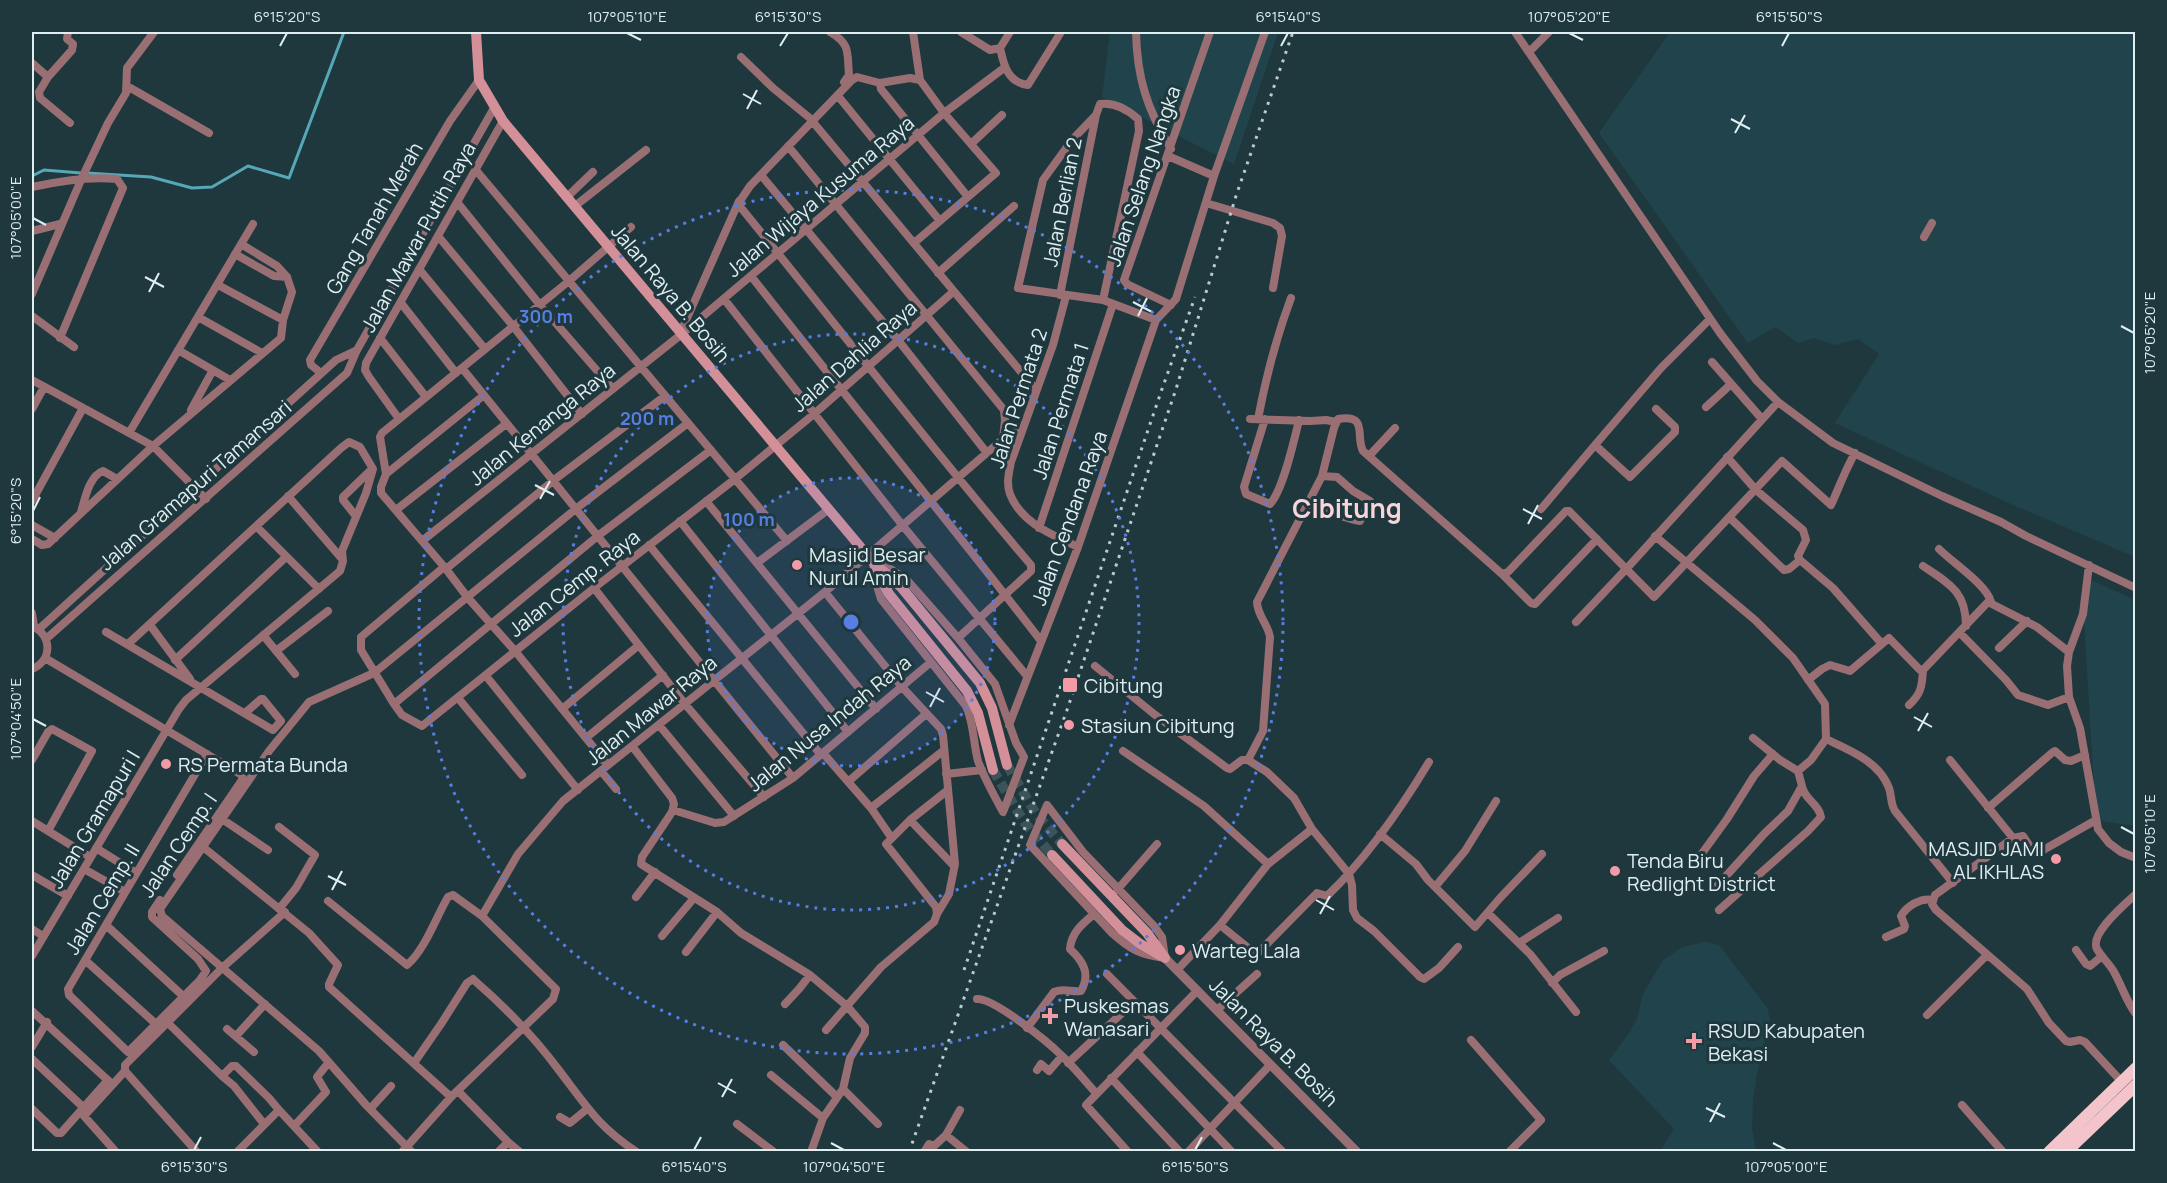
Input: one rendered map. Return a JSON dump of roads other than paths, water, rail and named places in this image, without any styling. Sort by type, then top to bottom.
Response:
[{"type":"highway","points":[[2049,1152],[2136,1068]]},
{"type":"highway","points":[[2066,1152],[2136,1085]]},
{"type":"main road","name":"Jalan Raya B. Bosih","points":[[476,32],[479,80],[502,121],[871,559]]},
{"type":"main road","points":[[871,559],[901,587],[980,683],[992,708],[1007,765]]},
{"type":"main road","points":[[871,559],[889,594],[968,691],[978,713],[993,770]]},
{"type":"main road","points":[[1062,844],[1148,933],[1165,958]]},
{"type":"main road","points":[[1052,855],[1122,930],[1138,943],[1165,958]]},
{"type":"street","points":[[68,32],[67,39],[73,44],[72,50],[48,77],[39,92],[39,98],[70,123]]},
{"type":"street","points":[[32,294],[60,224],[127,86],[127,68],[154,32]]},
{"type":"street","points":[[681,331],[747,186],[852,80],[846,45],[843,39],[830,32]]},
{"type":"street","points":[[913,32],[920,80],[996,173],[914,243]]},
{"type":"street","points":[[961,32],[990,50],[1000,48]]},
{"type":"street","points":[[1010,32],[1000,48],[1004,68],[1020,84],[1028,85],[1061,32]]},
{"type":"street","points":[[1136,32],[1144,92],[1169,152],[1214,176]]},
{"type":"street","name":"Jalan Selang Nangka","points":[[1171,305],[1127,284],[1125,280],[1210,32]]},
{"type":"street","points":[[1103,300],[1139,131],[1138,119],[1128,109],[1112,104],[1100,104],[1096,115],[1072,140],[1043,180],[1018,287],[1103,300],[1156,320],[1176,299],[1214,176],[1265,32]]},
{"type":"street","points":[[1515,32],[1710,319],[1745,367],[1778,402],[1833,443],[2136,588]]},
{"type":"street","points":[[1530,51],[1549,32]]},
{"type":"street","points":[[741,57],[773,88],[812,120],[1036,390]]},
{"type":"street","points":[[32,63],[48,77]]},
{"type":"street","name":"Jalan Wijaya Kusuma Raya","points":[[681,331],[724,299],[944,112],[1004,68]]},
{"type":"street","points":[[738,204],[761,175],[853,76]]},
{"type":"street","points":[[853,76],[880,83],[910,78],[920,80]]},
{"type":"street","name":"Gang Tanah Merah","points":[[321,373],[311,365],[310,360],[450,121],[479,80]]},
{"type":"street","points":[[880,83],[882,89],[968,197]]},
{"type":"street","points":[[127,86],[209,133]]},
{"type":"street","points":[[838,96],[940,220]]},
{"type":"street","name":"Jalan Gramapuri Tamansari","points":[[46,639],[347,373],[357,350],[494,108]]},
{"type":"street","points":[[972,143],[1002,115]]},
{"type":"street","name":"Jalan Berlian 2","points":[[1063,295],[1096,115]]},
{"type":"street","name":"Jalan Mawar Putih Raya","points":[[399,419],[365,370],[366,363],[502,121]]},
{"type":"street","points":[[789,146],[925,316],[1004,410],[1003,439]]},
{"type":"street","points":[[575,206],[646,150]]},
{"type":"street","points":[[475,169],[787,541]]},
{"type":"street","points":[[567,197],[593,172]]},
{"type":"street","points":[[761,175],[808,228],[987,453]]},
{"type":"street","points":[[32,187],[64,180],[105,177],[117,179],[123,188],[60,338]]},
{"type":"street","points":[[457,202],[540,305],[613,389]]},
{"type":"street","points":[[1206,203],[1274,223],[1280,228],[1282,236],[1273,288]]},
{"type":"street","points":[[738,204],[869,365],[957,479],[1031,565],[1031,571],[958,638]]},
{"type":"street","points":[[938,273],[1014,206]]},
{"type":"street","points":[[1924,237],[1932,223]]},
{"type":"street","points":[[32,231],[60,224]]},
{"type":"street","points":[[129,433],[253,224]]},
{"type":"street","points":[[616,789],[586,738],[381,493],[386,474],[380,437],[382,433],[609,248],[631,227]]},
{"type":"street","points":[[438,236],[582,414]]},
{"type":"street","points":[[32,539],[45,544],[55,538],[153,446],[280,338],[292,292],[287,277],[278,266],[241,244]]},
{"type":"street","points":[[235,254],[274,276],[287,277]]},
{"type":"street","points":[[32,267],[41,270]]},
{"type":"street","points":[[419,269],[485,349]]},
{"type":"street","points":[[751,276],[1041,641]]},
{"type":"street","points":[[218,285],[283,320]]},
{"type":"street","name":"Jalan Dahlia Raya","points":[[776,445],[953,292]]},
{"type":"street","name":"Jalan Permata 2","points":[[1063,295],[1053,345],[1011,462],[1009,493],[1017,507],[1038,528],[1078,547]]},
{"type":"street","points":[[1291,298],[1266,376],[1244,487],[1246,494],[1270,504],[1276,495],[1287,464],[1299,420]]},
{"type":"street","points":[[724,299],[903,526],[1027,676]]},
{"type":"street","points":[[401,303],[484,396],[554,480],[793,778]]},
{"type":"street","name":"Jalan Permata 1","points":[[1038,528],[1113,304]]},
{"type":"street","points":[[32,316],[74,347]]},
{"type":"street","points":[[198,317],[262,353]]},
{"type":"street","points":[[1541,509],[1661,368],[1710,319]]},
{"type":"street","name":"Jalan Cendana Raya","points":[[1009,725],[1078,547],[1156,320]]},
{"type":"street","name":"Jalan Kenanga Raya","points":[[422,541],[641,367],[681,331]]},
{"type":"street","points":[[380,338],[426,397]]},
{"type":"street","points":[[178,350],[230,380]]},
{"type":"street","name":"Jalan Gramapuri Tamansari","points":[[35,627],[195,488],[321,373],[341,357],[357,350]]},
{"type":"street","points":[[1712,362],[1762,419]]},
{"type":"street","points":[[187,417],[213,370]]},
{"type":"street","points":[[32,380],[153,446],[206,499]]},
{"type":"street","points":[[1706,407],[1730,384]]},
{"type":"street","points":[[32,409],[44,387]]},
{"type":"street","points":[[386,474],[484,396]]},
{"type":"street","points":[[665,396],[554,480],[361,637],[361,650],[394,704],[599,536],[711,450]]},
{"type":"street","points":[[1575,622],[1778,402]]},
{"type":"street","points":[[32,501],[83,408]]},
{"type":"street","points":[[1595,445],[1632,478],[1675,432],[1675,427],[1656,409]]},
{"type":"street","points":[[1248,760],[1263,731],[1270,637],[1268,628],[1257,609],[1257,602],[1322,476],[1338,419],[1352,418],[1358,423],[1361,431],[1360,446],[1369,456],[1502,574],[1531,603],[1535,604],[1597,539]]},
{"type":"street","points":[[1258,419],[1336,422]]},
{"type":"street","points":[[328,901],[407,965],[419,950],[450,895],[454,895],[482,916],[556,989],[553,999],[451,1097],[407,1150],[319,1051],[162,916],[160,912],[162,905],[269,751],[309,702],[374,673],[577,508],[688,423]]},
{"type":"street","points":[[396,510],[506,424]]},
{"type":"street","name":"Jalan Mawar Raya","points":[[482,916],[518,854],[563,801],[825,592],[871,559],[903,526],[1003,439],[1022,428]]},
{"type":"street","points":[[1369,456],[1395,428]]},
{"type":"street","points":[[128,644],[349,442],[360,447],[373,469],[366,493],[342,551],[343,561]]},
{"type":"street","name":"Jalan Cemp. Raya","points":[[394,704],[402,714],[422,726],[776,445]]},
{"type":"street","points":[[1502,574],[1508,572],[1566,511],[1572,513],[1654,597],[1781,462],[1784,461],[1831,505],[1854,453]]},
{"type":"street","points":[[1727,457],[1756,490],[1803,530],[1806,540],[1798,556],[1800,560],[1833,588],[1882,644]]},
{"type":"street","points":[[356,515],[343,497],[373,469]]},
{"type":"street","points":[[81,513],[94,478],[99,472],[103,471],[117,479]]},
{"type":"street","points":[[1309,504],[1342,519],[1360,521],[1368,508],[1370,501],[1353,491],[1337,477],[1322,476]]},
{"type":"street","points":[[288,496],[343,561]]},
{"type":"street","points":[[706,501],[876,709]]},
{"type":"street","points":[[757,563],[829,509]]},
{"type":"street","points":[[1730,518],[1784,570],[1789,569],[1800,560]]},
{"type":"street","points":[[680,521],[848,732]]},
{"type":"street","points":[[32,525],[55,538]]},
{"type":"street","points":[[257,527],[319,589]]},
{"type":"street","points":[[1655,536],[1755,620],[1793,658],[1825,704],[1826,739],[1811,760],[1798,771]]},
{"type":"street","points":[[649,545],[822,754],[849,781],[871,808],[888,840],[936,907],[937,914]]},
{"type":"street","points":[[1939,549],[1989,594],[1991,602]]},
{"type":"street","points":[[175,660],[286,557]]},
{"type":"street","name":"Jalan Raya B. Bosih","points":[[871,559],[906,579],[995,684],[1016,743],[1024,757],[1003,812],[981,770],[970,715],[966,706],[881,599],[871,559]]},
{"type":"street","name":"Jalan Gramapuri I","points":[[32,956],[166,730],[196,685],[263,635],[319,589],[340,571],[343,561]]},
{"type":"street","points":[[2089,565],[2083,614],[2069,652],[2067,666],[2069,697],[2080,728],[2098,829],[2109,843],[2121,852],[2136,858]]},
{"type":"street","points":[[1923,566],[1959,594],[1964,604],[1966,626]]},
{"type":"street","points":[[594,588],[686,704],[764,797]]},
{"type":"street","points":[[825,592],[943,735],[954,866],[949,894],[934,922],[881,967],[826,1030]]},
{"type":"street","points":[[1909,705],[1920,695],[1923,670],[1986,603],[1991,602],[2027,621],[2069,652]]},
{"type":"street","points":[[276,651],[328,611]]},
{"type":"street","points":[[32,613],[35,627],[46,639],[48,650],[45,658],[32,669]]},
{"type":"street","points":[[1999,648],[2027,621]]},
{"type":"street","points":[[150,625],[196,685]]},
{"type":"street","points":[[106,632],[273,730],[281,721],[263,699],[245,713]]},
{"type":"street","points":[[1960,633],[2018,695],[2048,705],[2069,697]]},
{"type":"street","points":[[263,635],[295,674]]},
{"type":"street","points":[[1808,680],[1830,664],[1851,671],[1887,639],[1891,639],[1920,670],[1923,670]]},
{"type":"street","points":[[562,708],[639,645]]},
{"type":"street","points":[[45,658],[207,754]]},
{"type":"street","name":"Jalan Nusa Indah Raya","points":[[673,807],[715,823],[724,822],[793,778],[931,662]]},
{"type":"street","points":[[1095,666],[1154,714],[1227,768],[1230,769],[1242,760],[1248,760],[1267,772],[1294,798],[1312,829],[1349,874],[1353,910],[1357,918],[1374,931],[1420,977],[1424,979],[1434,973],[1458,947]]},
{"type":"street","points":[[586,738],[663,675]]},
{"type":"street","points":[[486,676],[578,790]]},
{"type":"street","points":[[458,698],[522,775]]},
{"type":"street","points":[[849,781],[926,714]]},
{"type":"street","points":[[659,725],[734,816]]},
{"type":"street","points":[[32,760],[52,729],[92,751],[48,831]]},
{"type":"street","points":[[1719,910],[1821,817],[1821,813],[1803,793],[1798,771],[1753,738]]},
{"type":"street","points":[[1826,739],[1866,759],[1876,770],[1888,786],[1890,802],[1895,811],[1953,883]]},
{"type":"street","points":[[632,746],[672,798],[673,807],[642,857],[641,864],[717,912],[741,933],[810,975],[847,1006],[866,1030],[850,1058],[843,1089],[823,1118],[811,1152]]},
{"type":"street","points":[[871,808],[943,751]]},
{"type":"street","points":[[1123,751],[1204,806],[1268,864]]},
{"type":"street","points":[[1988,808],[2053,752],[2071,761],[2085,755]]},
{"type":"street","name":"Jalan Cemp. I","points":[[125,1049],[130,1051],[200,980],[206,969],[155,921],[152,912],[242,780],[241,774],[207,754]]},
{"type":"street","name":"Jalan Cemp. II","points":[[125,1049],[68,993],[70,984],[207,754]]},
{"type":"street","points":[[1695,863],[1754,776],[1773,754]]},
{"type":"street","points":[[1950,760],[2013,838]]},
{"type":"street","points":[[1220,925],[1251,951],[1258,953],[1317,893],[1327,896],[1349,874],[1409,796],[1429,762]]},
{"type":"street","points":[[946,774],[981,770]]},
{"type":"street","points":[[1717,886],[1788,811],[1802,786]]},
{"type":"street","points":[[888,840],[948,790]]},
{"type":"street","points":[[1435,887],[1465,851],[1496,801]]},
{"type":"street","name":"Jalan Raya B. Bosih","points":[[1165,958],[1143,955],[1112,933],[1030,845],[1047,805],[1083,852],[1154,926],[1162,937],[1165,958],[1357,1152]]},
{"type":"street","points":[[222,819],[268,850]]},
{"type":"street","points":[[910,820],[954,866]]},
{"type":"street","points":[[2096,820],[2038,853],[2033,851],[2023,836],[2013,838],[1935,895],[1933,900],[1936,910],[2027,989],[2049,1023],[2066,1041],[2085,1042],[2121,1081]]},
{"type":"street","points":[[32,821],[90,858]]},
{"type":"street","points":[[32,1109],[57,1133],[61,1133],[110,1082],[125,1071],[126,1062],[282,911],[315,855],[279,827]]},
{"type":"street","points":[[1176,970],[1220,925],[1268,864],[1312,829]]},
{"type":"street","points":[[1380,834],[1416,864],[1435,887],[1475,927],[1542,854]]},
{"type":"street","points":[[1118,890],[1157,844]]},
{"type":"street","points":[[203,847],[309,933],[338,965],[329,987],[365,1022],[414,1062],[451,1097]]},
{"type":"street","points":[[96,848],[136,873]]},
{"type":"street","points":[[84,869],[125,892]]},
{"type":"street","points":[[636,897],[655,872]]},
{"type":"street","points":[[32,875],[68,896]]},
{"type":"street","points":[[2136,894],[2109,920],[2098,936],[2097,949],[2113,970],[2136,1014]]},
{"type":"street","points":[[662,936],[694,898]]},
{"type":"street","points":[[1886,937],[1904,929],[1902,912],[1922,899],[1933,900]]},
{"type":"street","points":[[686,952],[717,912]]},
{"type":"street","points":[[1488,913],[1519,943],[1576,1012]]},
{"type":"street","points":[[1027,1028],[1054,992],[1060,989],[1071,992],[1081,991],[1086,979],[1085,967],[1070,949],[1070,940],[1078,927],[1094,914]]},
{"type":"street","points":[[1519,943],[1558,918]]},
{"type":"street","points":[[106,925],[183,996]]},
{"type":"street","points":[[32,929],[44,936]]},
{"type":"street","points":[[2076,950],[2089,965],[2093,965],[2102,956]]},
{"type":"street","points":[[1552,982],[1560,975],[1604,951]]},
{"type":"street","points":[[1927,1015],[1987,955]]},
{"type":"street","points":[[85,960],[156,1024]]},
{"type":"street","points":[[1107,974],[1283,1152]]},
{"type":"street","points":[[1216,1010],[1257,974]]},
{"type":"street","points":[[785,1004],[810,975]]},
{"type":"street","points":[[414,1062],[470,980],[475,981],[523,1028],[558,1068],[587,1109],[610,1133],[633,1151]]},
{"type":"street","points":[[1128,1152],[1086,1105],[1197,991]]},
{"type":"street","points":[[977,999],[989,1001],[1008,1012],[1062,1056],[1096,1093]]},
{"type":"street","points":[[1068,1063],[1134,1002]]},
{"type":"street","points":[[236,1036],[265,1004]]},
{"type":"street","points":[[32,1011],[110,1082]]},
{"type":"street","points":[[32,1047],[47,1023]]},
{"type":"street","points":[[168,1023],[234,1086],[264,1124]]},
{"type":"street","points":[[227,1029],[254,1052]]},
{"type":"street","points":[[1471,1041],[1541,1120],[1509,1152]]},
{"type":"street","points":[[783,1045],[837,1097]]},
{"type":"street","points":[[1137,1052],[1232,1152]]},
{"type":"street","points":[[1037,1070],[1041,1064],[1049,1071],[1062,1056]]},
{"type":"street","points":[[32,1059],[84,1108]]},
{"type":"street","points":[[294,1126],[326,1092],[317,1076],[329,1062]]},
{"type":"street","points":[[1188,1152],[1270,1065]]},
{"type":"street","points":[[222,1076],[232,1066],[236,1066],[270,1098],[318,1152]]},
{"type":"street","points":[[125,1071],[197,1152]]},
{"type":"street","points":[[771,1075],[823,1118]]},
{"type":"street","points":[[1111,1078],[1180,1152]]},
{"type":"street","points":[[110,1082],[84,1118],[116,1152]]},
{"type":"street","points":[[370,1109],[391,1086]]},
{"type":"street","points":[[843,1089],[878,1124]]},
{"type":"street","points":[[458,1091],[520,1152]]},
{"type":"street","points":[[1962,1105],[2003,1152]]},
{"type":"street","points":[[560,1117],[570,1123],[587,1109]]},
{"type":"street","points":[[237,1152],[279,1110]]},
{"type":"street","points":[[924,1152],[929,1144],[937,1149],[960,1110]]},
{"type":"street","points":[[737,1124],[774,1152]]},
{"type":"street","points":[[946,1135],[967,1152]]},
{"type":"street","points":[[498,1152],[508,1142]]},
{"type":"waterway","points":[[87,173],[151,177],[192,188],[212,187],[248,166],[289,178],[344,32]]},
{"type":"waterway","points":[[32,176],[44,170],[81,173]]},
{"type":"tunnel","points":[[1007,765],[1036,814],[1062,844]]},
{"type":"tunnel","points":[[993,770],[1024,822],[1052,855]]},
{"type":"railway","points":[[909,1152],[1067,710],[1176,389],[1236,196],[1293,32]]},
{"type":"railway","points":[[964,970],[1195,297]]},
{"type":"place","name":"Masjid Besar Nurul Amin","points":[[797,565]]},
{"type":"place","name":"Cibitung","points":[[1070,685]]},
{"type":"place","name":"Stasiun Cibitung","points":[[1069,725]]},
{"type":"place","name":"RS Permata Bunda","points":[[166,764]]},
{"type":"place","name":"MASJID JAMI AL IKHLAS","points":[[2056,859]]},
{"type":"place","name":"Tenda Biru Redlight District","points":[[1615,871]]},
{"type":"place","name":"Warteg Lala","points":[[1180,950]]},
{"type":"place","name":"Puskesmas Wanasari","points":[[1050,1016]]},
{"type":"place","name":"RSUD Kabupaten Bekasi","points":[[1694,1041]]},
{"type":"district","name":"Cibitung","points":[[1347,508]]}]
